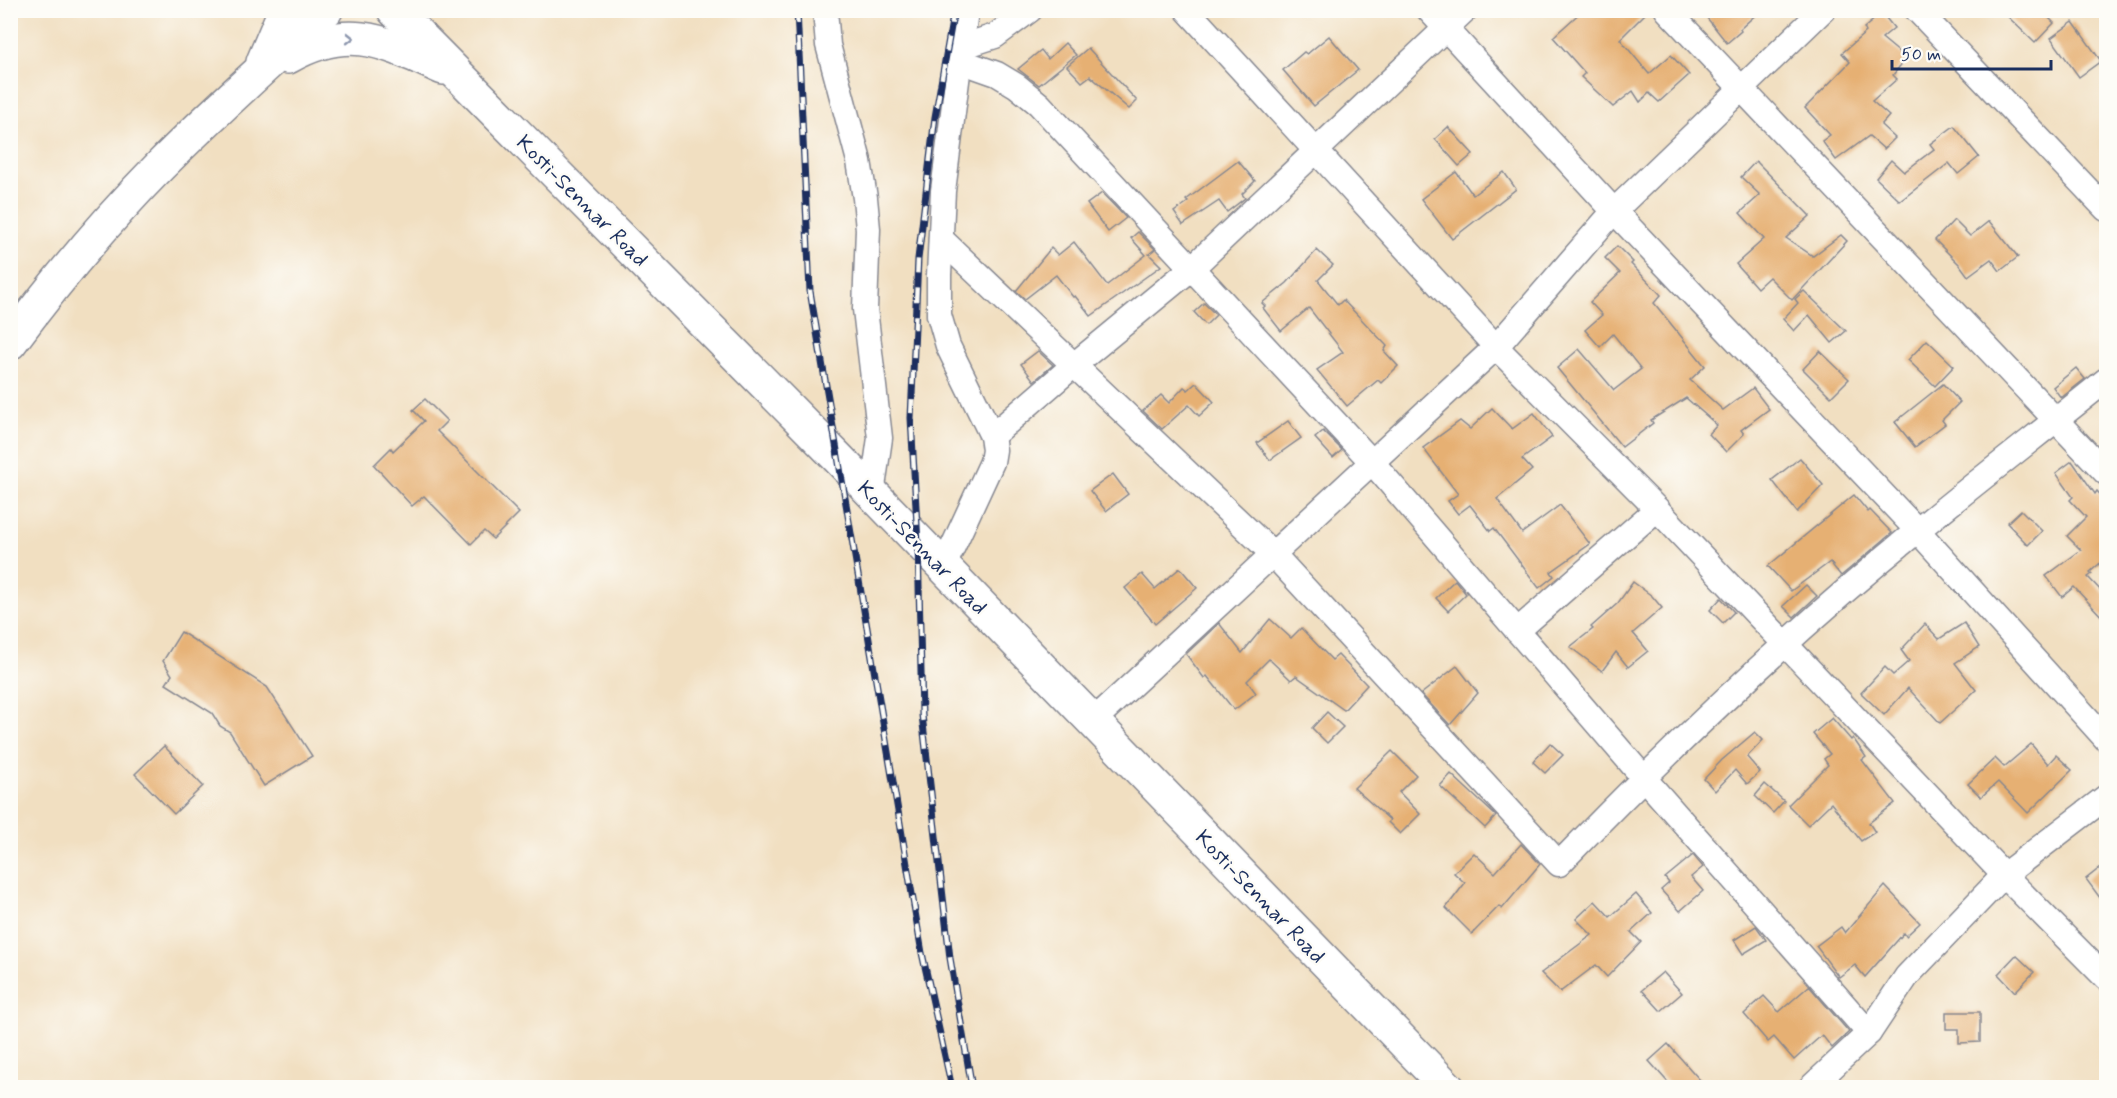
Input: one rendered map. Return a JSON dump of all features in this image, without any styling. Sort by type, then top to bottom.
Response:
[{"type":"highway","points":[[258,75],[285,10]]},
{"type":"highway","points":[[10,343],[43,299],[160,166],[326,10]]},
{"type":"highway","name":"Kosti-Sennar Road","points":[[394,10],[872,494],[1448,1088]]},
{"type":"highway","points":[[258,75],[318,43],[344,38],[372,39],[461,77]]},
{"type":"street","points":[[825,10],[828,45],[859,161],[865,198],[868,229],[865,309],[880,438],[872,494]]},
{"type":"street","points":[[943,568],[992,462],[994,450],[992,436],[948,346],[939,315],[943,191],[966,10]]},
{"type":"street","points":[[961,54],[995,36],[1030,10]]},
{"type":"street","points":[[1187,10],[1496,347],[1657,509],[2004,875],[2106,978]]},
{"type":"street","points":[[1429,10],[1614,211],[1917,530],[2106,739]]},
{"type":"street","points":[[992,436],[1074,364],[1192,268],[1465,10]]},
{"type":"street","points":[[1667,10],[2106,473]]},
{"type":"street","points":[[1092,722],[1496,347],[1614,211],[1823,10]]},
{"type":"street","points":[[1917,10],[2106,209]]},
{"type":"street","points":[[961,54],[1017,86],[1040,104],[1372,462],[1643,777],[1869,1033]]},
{"type":"street","points":[[941,239],[1272,553],[1559,864],[1643,777],[1785,643],[1917,530],[2106,380]]},
{"type":"street","points":[[1517,631],[1657,509]]},
{"type":"street","points":[[1810,1088],[1869,1033],[1907,976],[2004,875],[2106,797]]},
{"type":"building","points":[[1583,10],[1649,10],[1620,39],[1649,74],[1671,55],[1689,75],[1659,102],[1649,93],[1640,102],[1633,91],[1613,107],[1581,77],[1585,73],[1553,37]]},
{"type":"building","points":[[1718,10],[1761,10],[1727,43],[1707,18]]},
{"type":"building","points":[[2001,10],[2041,10],[2054,23],[2035,43]]},
{"type":"building","points":[[1882,13],[1894,28],[1882,38],[1906,58],[1893,75],[1897,79],[1872,101],[1889,116],[1881,125],[1895,138],[1884,149],[1869,136],[1836,160],[1822,141],[1830,135],[1805,108],[1850,62],[1842,53],[1866,32],[1864,28]]},
{"type":"building","points":[[2073,22],[2101,61],[2079,77],[2051,38]]},
{"type":"building","points":[[1329,36],[1358,70],[1314,106],[1283,70],[1304,52],[1307,54]]},
{"type":"building","points":[[1065,43],[1076,55],[1039,85],[1018,69],[1041,50],[1048,59]]},
{"type":"building","points":[[1088,48],[1137,101],[1129,109],[1090,76],[1082,82],[1067,66]]},
{"type":"building","points":[[1954,126],[1979,157],[1958,174],[1949,163],[1900,201],[1876,178],[1891,160],[1904,172],[1934,149],[1930,144]]},
{"type":"building","points":[[1448,127],[1473,154],[1459,166],[1435,139]]},
{"type":"building","points":[[1238,161],[1255,181],[1242,194],[1245,198],[1227,212],[1219,201],[1183,225],[1174,212],[1188,202],[1186,200]]},
{"type":"building","points":[[1756,161],[1810,216],[1786,238],[1813,256],[1841,235],[1847,241],[1792,300],[1769,277],[1757,288],[1736,264],[1764,239],[1740,213],[1760,195],[1741,177]]},
{"type":"building","points":[[1456,172],[1473,195],[1504,172],[1516,189],[1452,239],[1421,199]]},
{"type":"building","points":[[1102,193],[1126,218],[1108,232],[1087,204]]},
{"type":"building","points":[[1954,220],[1970,236],[1989,221],[2018,257],[2000,271],[1991,259],[1968,276],[1935,240]]},
{"type":"building","points":[[1138,232],[1155,249],[1149,254],[1161,266],[1091,316],[1056,275],[1025,299],[1016,291],[1051,248],[1058,255],[1074,242],[1107,285],[1146,255],[1131,238]]},
{"type":"building","points":[[1617,246],[1661,295],[1654,303],[1705,366],[1690,380],[1723,410],[1753,388],[1769,409],[1741,430],[1744,434],[1726,452],[1709,434],[1717,425],[1686,398],[1651,420],[1653,423],[1622,447],[1557,368],[1579,349],[1614,390],[1641,369],[1613,334],[1600,347],[1585,330],[1602,315],[1590,302],[1620,273],[1605,258]]},
{"type":"building","points":[[1317,250],[1333,265],[1318,280],[1338,305],[1343,300],[1387,346],[1384,351],[1398,366],[1381,383],[1378,380],[1347,406],[1317,370],[1343,352],[1309,308],[1281,331],[1263,308],[1265,306],[1262,303],[1287,283]]},
{"type":"building","points":[[1804,291],[1846,331],[1832,343],[1809,315],[1794,331],[1783,319],[1798,303],[1795,299]]},
{"type":"building","points":[[1204,303],[1216,315],[1206,325],[1194,312]]},
{"type":"building","points":[[1927,340],[1954,366],[1935,386],[1908,360]]},
{"type":"building","points":[[1038,351],[1053,365],[1034,381],[1021,364]]},
{"type":"building","points":[[1820,351],[1849,379],[1831,397],[1803,369]]},
{"type":"building","points":[[2076,368],[2085,379],[2061,398],[2053,387]]},
{"type":"building","points":[[1196,383],[1214,402],[1199,416],[1189,405],[1162,429],[1143,411],[1161,395],[1169,403],[1184,387],[1188,390]]},
{"type":"building","points":[[1943,384],[1960,402],[1942,420],[1945,424],[1915,447],[1895,422]]},
{"type":"building","points":[[425,399],[447,421],[437,431],[519,513],[493,539],[484,531],[471,544],[424,496],[412,506],[374,465],[391,448],[393,451],[424,421],[413,410]]},
{"type":"building","points":[[1492,408],[1512,429],[1534,413],[1552,437],[1522,459],[1532,470],[1497,499],[1522,533],[1560,505],[1590,544],[1551,572],[1554,576],[1539,588],[1494,528],[1490,531],[1470,505],[1458,514],[1448,501],[1458,494],[1423,448],[1460,421],[1470,429]]},
{"type":"building","points":[[1288,421],[1301,438],[1270,460],[1257,443]]},
{"type":"building","points":[[1323,431],[1342,450],[1333,458],[1315,438]]},
{"type":"building","points":[[1800,458],[1823,485],[1797,512],[1772,480]]},
{"type":"building","points":[[2072,461],[2095,494],[2097,491],[2106,501],[2106,558],[2090,572],[2092,574],[2088,577],[2106,596],[2106,621],[2074,587],[2062,597],[2046,576],[2081,550],[2067,536],[2086,517],[2070,500],[2073,497],[2056,473]]},
{"type":"building","points":[[1113,474],[1128,494],[1106,511],[1090,491]]},
{"type":"building","points":[[1854,495],[1868,512],[1870,510],[1892,533],[1841,576],[1830,562],[1791,591],[1768,566]]},
{"type":"building","points":[[2021,510],[2042,531],[2028,545],[2007,523]]},
{"type":"building","points":[[1180,568],[1197,588],[1155,624],[1125,588],[1142,574],[1155,589]]},
{"type":"building","points":[[1455,580],[1466,594],[1448,611],[1436,598]]},
{"type":"building","points":[[1633,582],[1652,596],[1662,608],[1633,633],[1648,651],[1628,667],[1616,652],[1602,671],[1570,647],[1593,629],[1591,627],[1618,603]]},
{"type":"building","points":[[1806,585],[1817,596],[1794,617],[1783,606]]},
{"type":"building","points":[[1721,598],[1734,612],[1723,623],[1710,610]]},
{"type":"building","points":[[1270,619],[1291,638],[1301,628],[1332,660],[1338,655],[1367,685],[1344,710],[1296,676],[1291,680],[1269,659],[1247,681],[1256,693],[1234,710],[1207,676],[1204,678],[1186,654],[1219,623],[1242,653]]},
{"type":"building","points":[[1964,623],[1979,647],[1955,663],[1976,690],[1940,723],[1908,688],[1884,715],[1861,693],[1885,667],[1893,675],[1909,661],[1901,650],[1925,624],[1939,639]]},
{"type":"building","points":[[181,632],[267,687],[312,756],[264,786],[230,732],[220,726],[212,713],[166,684],[172,675],[163,661]]},
{"type":"building","points":[[1457,666],[1478,693],[1450,725],[1421,694]]},
{"type":"building","points":[[1327,712],[1343,727],[1327,743],[1312,728]]},
{"type":"building","points":[[1832,718],[1851,740],[1853,738],[1866,757],[1862,760],[1895,803],[1869,823],[1875,832],[1861,841],[1831,803],[1808,825],[1788,805],[1828,765],[1824,759],[1830,754],[1813,734]]},
{"type":"building","points":[[1755,732],[1763,740],[1747,757],[1760,772],[1747,784],[1735,770],[1715,791],[1704,779]]},
{"type":"building","points":[[1550,743],[1563,755],[1545,773],[1533,762]]},
{"type":"building","points":[[2031,744],[2048,764],[2056,755],[2072,770],[2028,813],[1998,782],[1981,797],[1968,784],[1995,758],[2004,767]]},
{"type":"building","points":[[164,746],[203,786],[174,814],[135,774]]},
{"type":"building","points":[[1392,751],[1416,775],[1399,792],[1420,814],[1400,834],[1388,822],[1390,820],[1354,788]]},
{"type":"building","points":[[1451,774],[1496,816],[1485,828],[1440,786]]},
{"type":"building","points":[[1765,784],[1784,801],[1773,813],[1755,796]]},
{"type":"building","points":[[1521,844],[1540,864],[1502,909],[1499,906],[1472,934],[1446,908],[1465,883],[1454,873],[1474,853],[1495,873]]},
{"type":"building","points":[[1693,855],[1703,867],[1691,877],[1703,891],[1680,911],[1661,890],[1669,883],[1665,878]]},
{"type":"building","points":[[2106,863],[2106,906],[2086,879]]},
{"type":"building","points":[[1885,886],[1920,923],[1906,936],[1904,933],[1865,977],[1855,965],[1839,977],[1816,946],[1841,927],[1845,933]]},
{"type":"building","points":[[1636,894],[1652,913],[1631,932],[1641,942],[1607,977],[1596,965],[1560,992],[1541,973],[1592,935],[1576,919],[1595,901],[1610,917]]},
{"type":"building","points":[[1756,926],[1766,940],[1743,954],[1734,940]]},
{"type":"building","points":[[2016,955],[2034,972],[2015,992],[1998,974]]},
{"type":"building","points":[[1663,972],[1682,993],[1661,1011],[1642,990]]},
{"type":"building","points":[[1809,986],[1849,1032],[1832,1048],[1822,1035],[1794,1060],[1774,1037],[1768,1042],[1744,1014],[1764,996],[1779,1012]]},
{"type":"building","points":[[1946,1012],[1980,1012],[1980,1042],[1959,1043],[1959,1029],[1946,1029]]},
{"type":"building","points":[[1668,1044],[1707,1088],[1673,1088],[1649,1061]]},
{"type":"railway","points":[[797,10],[810,291],[922,953],[952,1088]]},
{"type":"railway","points":[[954,10],[935,117],[918,259],[911,418],[918,543],[922,715],[950,958],[972,1088]]}]
